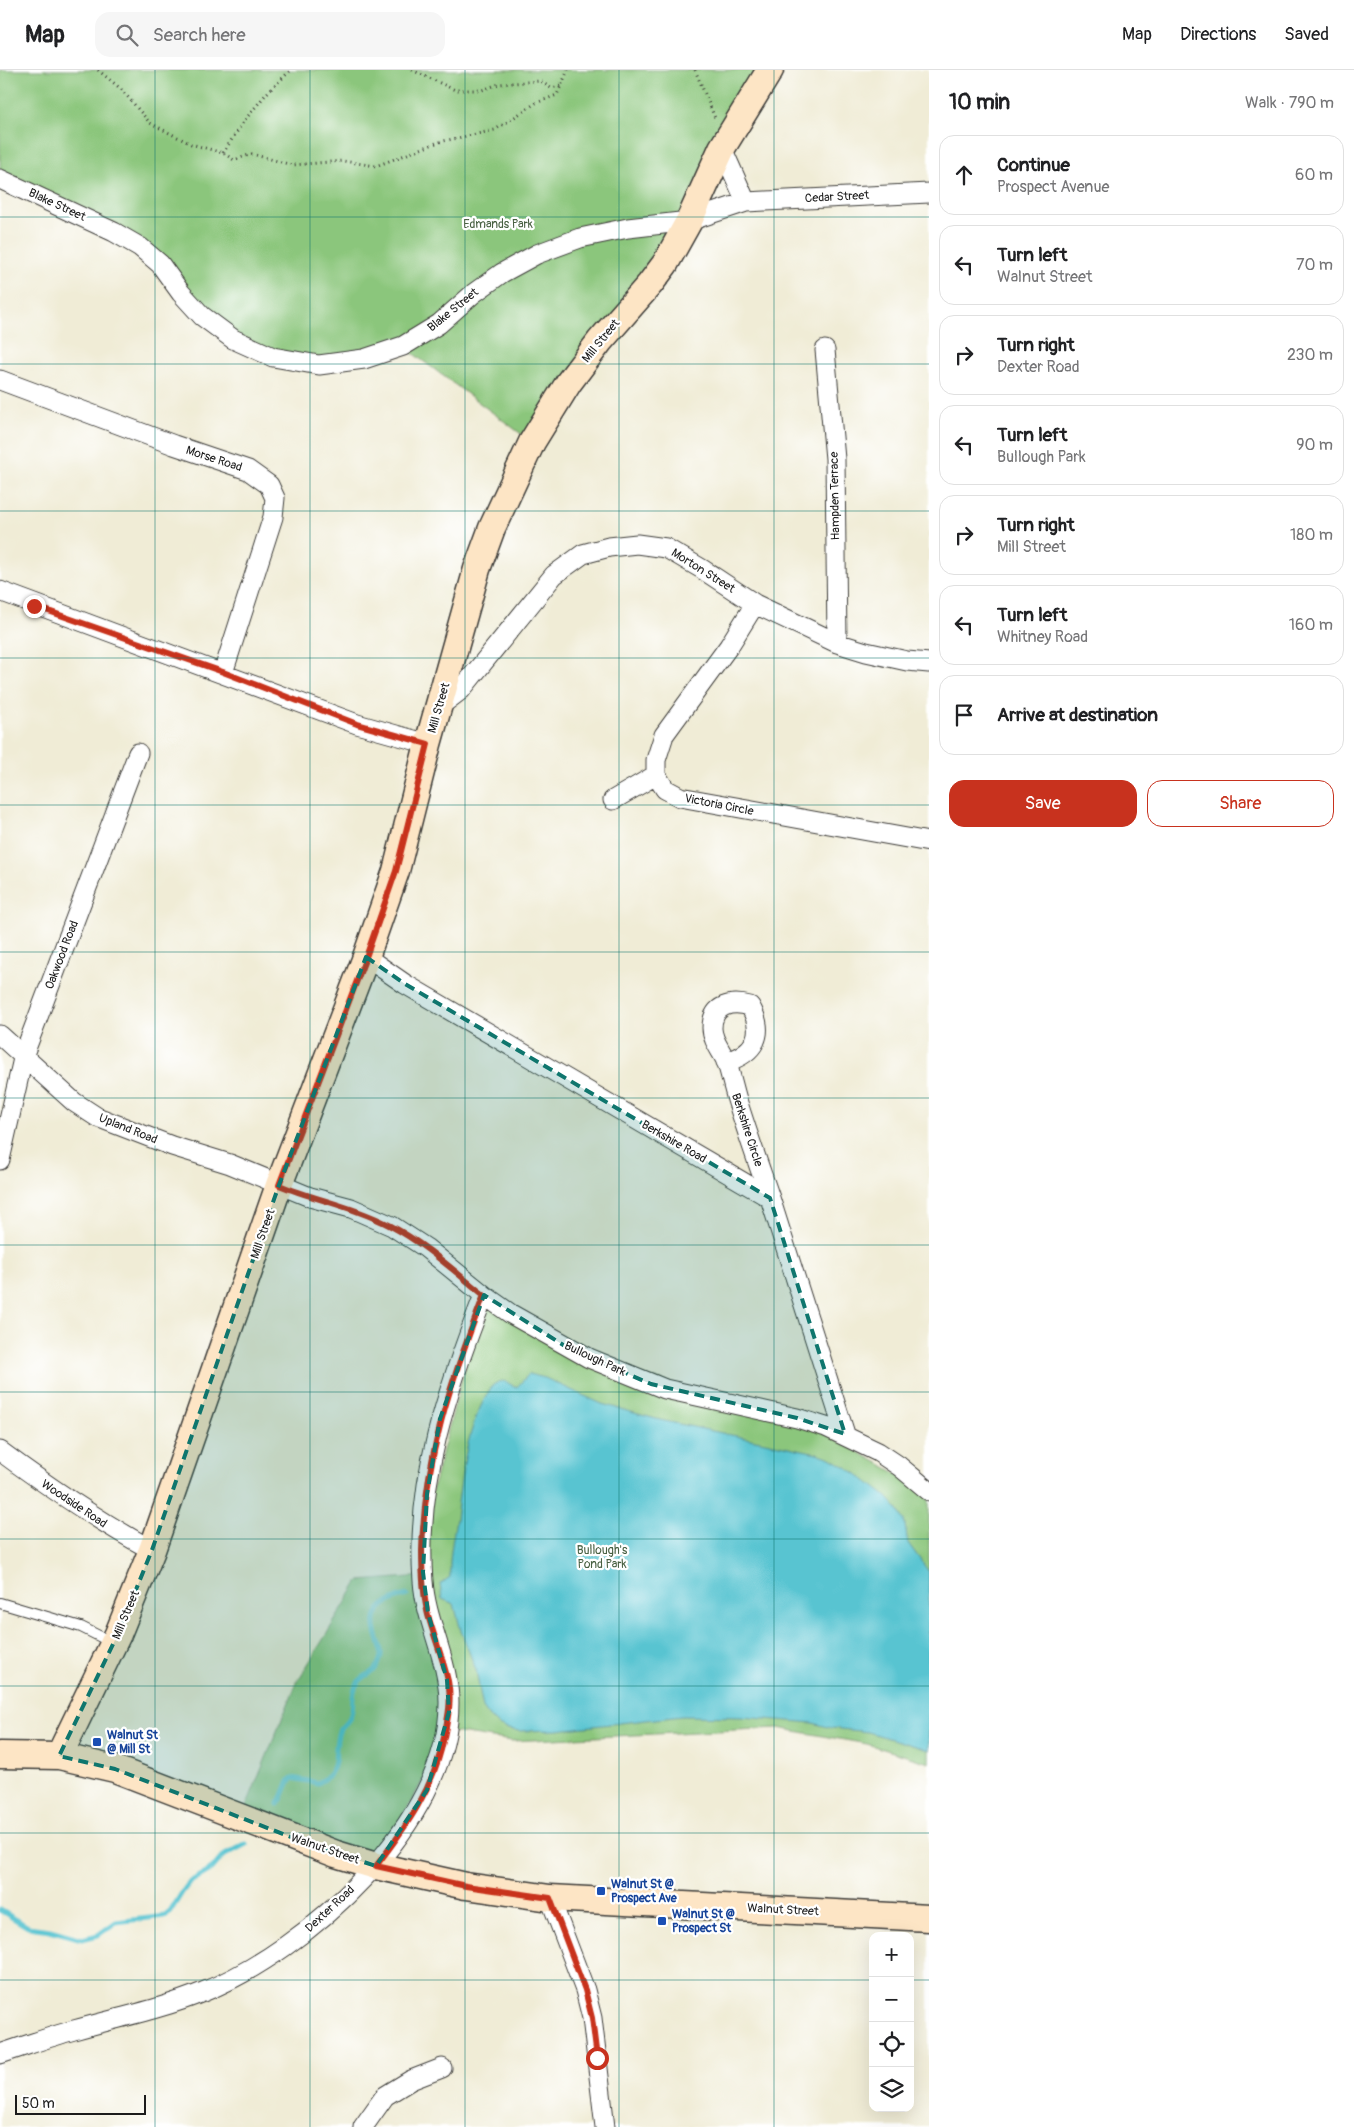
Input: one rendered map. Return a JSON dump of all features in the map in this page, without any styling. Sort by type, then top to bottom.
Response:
[{"type":"street","name":"Mill Street","points":[[59,1756],[114,1643],[152,1550],[279,1185],[366,957],[396,871],[428,744],[477,569],[492,528],[532,442],[569,382],[600,341],[665,264],[689,221],[725,141],[770,70]]},
{"type":"street","points":[[725,141],[746,202]]},
{"type":"street","name":"Blake Street","points":[[0,179],[114,232],[140,247],[165,269],[181,293],[202,316],[233,339],[273,357],[315,364],[343,363],[364,359],[403,346],[439,324],[474,292],[502,273],[532,256],[564,243],[628,228],[689,221]]},
{"type":"street","name":"Cedar Street","points":[[689,221],[746,202],[929,193]]},
{"type":"street","name":"Hampden Terrace","points":[[825,350],[835,459],[837,643]]},
{"type":"street","name":"Morse Road","points":[[0,380],[174,446],[248,470],[269,485],[275,498],[273,517],[223,672]]},
{"type":"street","name":"Morton Street","points":[[440,706],[461,690],[554,575],[583,554],[609,546],[637,544],[666,548],[755,604],[837,643],[907,661],[929,663]]},
{"type":"street","points":[[0,591],[34,606],[223,672],[357,724],[428,744]]},
{"type":"street","points":[[613,800],[656,775],[656,760],[664,735],[729,646],[755,604]]},
{"type":"street","name":"Oakwood Road","points":[[0,1160],[24,1054],[138,753]]},
{"type":"street","name":"Victoria Circle","points":[[656,775],[665,789],[680,797],[929,842]]},
{"type":"street","name":"Berkshire Road","points":[[366,957],[405,984],[770,1198]]},
{"type":"street","name":"Upland Road","points":[[0,1035],[24,1054],[74,1102],[98,1117],[172,1146],[230,1164],[279,1185]]},
{"type":"street","name":"Berkshire Circle","points":[[726,1062],[770,1198]]},
{"type":"street","name":"Bullough Park","points":[[279,1185],[310,1197],[351,1208],[392,1226],[426,1248],[484,1295],[563,1345],[635,1378],[665,1388],[797,1418],[845,1434],[891,1460],[929,1491]]},
{"type":"street","points":[[770,1198],[845,1434]]},
{"type":"street","name":"Dexter Road","points":[[0,2054],[72,2031],[172,2004],[204,1992],[230,1979],[309,1930],[376,1866],[405,1828],[422,1801],[439,1760],[449,1707],[448,1685],[440,1651],[429,1618],[423,1583],[424,1521],[430,1466],[443,1410],[484,1295]]},
{"type":"street","name":"Woodside Road","points":[[0,1452],[53,1491],[106,1526],[152,1550]]},
{"type":"street","name":"Walnut Street","points":[[0,1755],[59,1756],[87,1761],[115,1769],[321,1849],[376,1866],[466,1886],[550,1898],[929,1918]]},
{"type":"street","points":[[550,1898],[585,1990],[590,2009],[605,2127]]},
{"type":"street","points":[[363,2127],[385,2096],[411,2080],[442,2068]]},
{"type":"lane","points":[[0,1603],[81,1627],[114,1643]]},
{"type":"path","points":[[98,70],[121,89],[150,124],[191,144],[223,154],[234,160],[252,154],[292,165],[343,161],[376,166],[439,142],[495,130],[536,103],[557,96],[568,70]]},
{"type":"path","points":[[223,154],[244,121],[267,92],[291,70]]},
{"type":"path","points":[[412,70],[455,90],[482,90],[499,84],[540,81],[551,88],[561,86]]},
{"type":"path","points":[[696,70],[725,141]]},
{"type":"highlighted area","points":[[366,957],[405,984],[770,1198],[845,1434],[797,1418],[651,1384],[568,1348],[484,1295],[440,1419],[427,1494],[423,1572],[428,1613],[447,1680],[449,1712],[427,1790],[376,1866],[314,1846],[115,1769],[59,1756],[118,1634],[152,1550],[279,1185]]},
{"type":"green space","name":"Edmands Park","points":[[0,70],[770,70],[708,178],[532,442],[403,346],[343,363],[249,348],[168,272],[0,179]]},
{"type":"green space","name":"Bullough's Pond Park","points":[[484,1295],[599,1363],[797,1418],[929,1491],[929,1763],[867,1744],[778,1728],[512,1741],[446,1731],[444,1741],[376,1866],[241,1819],[297,1682],[359,1581],[423,1576],[424,1521]]},
{"type":"water","name":"Bullough's Pond Park","points":[[529,1374],[545,1378],[602,1404],[660,1420],[817,1453],[831,1458],[856,1473],[886,1496],[904,1520],[908,1543],[929,1572],[929,1750],[868,1732],[831,1728],[813,1723],[741,1717],[682,1716],[558,1730],[519,1731],[498,1725],[490,1718],[483,1708],[476,1670],[461,1631],[454,1604],[442,1599],[440,1584],[450,1577],[450,1562],[463,1467],[471,1432],[477,1416],[493,1385],[503,1381],[517,1387]]},
{"type":"waterway","points":[[278,1804],[292,1778],[318,1783],[331,1772],[334,1765],[337,1737],[340,1729],[350,1717],[355,1688],[360,1680],[376,1669],[380,1660],[380,1647],[375,1626],[377,1614],[384,1605],[407,1595]]},
{"type":"waterway","points":[[0,1910],[28,1927],[50,1930],[82,1939],[98,1935],[116,1922],[165,1916],[170,1912],[190,1882],[212,1869],[223,1856],[246,1844]]},
{"type":"place","name":"Walnut St @ Mill St","points":[[97,1742]]},
{"type":"place","name":"Walnut St @ Prospect Ave","points":[[601,1891]]},
{"type":"place","name":"Walnut St @ Prospect St","points":[[662,1921]]},
{"type":"route","points":[[34,606],[223,672],[357,724],[428,744],[396,871],[366,957],[279,1185],[310,1197],[351,1208],[392,1226],[426,1248],[484,1295],[454,1374],[443,1410],[430,1466],[424,1521],[423,1583],[429,1618],[440,1651],[448,1685],[450,1701],[446,1727],[439,1760],[422,1801],[405,1828],[376,1866],[466,1886],[550,1898],[585,1990],[592,2018],[597,2058]]}]
